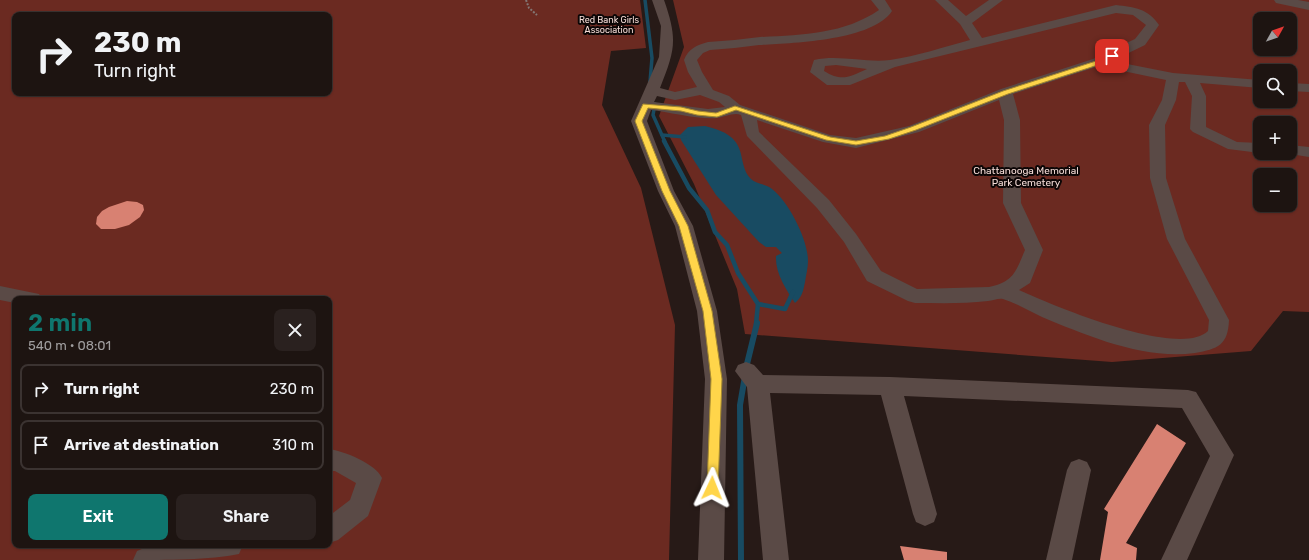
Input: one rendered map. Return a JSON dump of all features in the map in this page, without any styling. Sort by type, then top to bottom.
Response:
[{"type":"street","points":[[658,0],[667,26],[666,57],[639,121],[666,191],[684,226],[708,311],[716,379],[711,560]]},
{"type":"street","points":[[707,93],[703,84],[695,74],[690,61],[691,56],[697,50],[708,46],[805,38],[840,33],[873,21],[886,11],[877,0]]},
{"type":"street","points":[[941,0],[965,22],[978,42]]},
{"type":"street","points":[[965,22],[997,0]]},
{"type":"street","points":[[1280,0],[1309,6]]},
{"type":"street","points":[[649,98],[701,92],[707,93],[724,99],[742,110],[828,139],[856,143],[886,138],[914,129],[1006,92],[1098,62],[1140,42],[1153,25],[1148,17],[1134,10],[1116,9],[1060,24],[978,42],[890,64]]},
{"type":"street","points":[[1098,62],[1182,77],[1253,83]]},
{"type":"street","points":[[1182,77],[1199,96],[1198,129],[1234,146],[1253,147]]},
{"type":"street","points":[[1003,291],[1055,315],[1133,340],[1172,347],[1208,343],[1218,334],[1220,320],[1176,239],[1158,178],[1157,125],[1182,77]]},
{"type":"street","points":[[1297,87],[1309,88]]},
{"type":"street","points":[[742,110],[752,133],[824,204],[850,238],[874,276],[915,296],[989,294],[1003,291],[1023,278],[1034,250],[1012,203],[1012,120],[1006,100],[1006,92]]},
{"type":"street","points":[[649,98],[697,113],[717,115],[742,110]]},
{"type":"street","points":[[1297,151],[1309,152]]},
{"type":"street","points":[[0,293],[16,296]]},
{"type":"street","points":[[776,560],[752,377],[890,386],[1188,399],[1222,455],[1174,560]]},
{"type":"street","points":[[890,386],[925,514]]},
{"type":"street","points":[[332,460],[338,461],[370,478],[359,508],[332,529]]},
{"type":"street","points":[[1059,560],[1079,470]]},
{"type":"street","points":[[146,560],[167,552],[203,548]]},
{"type":"path","points":[[526,0],[529,8],[537,15]]},
{"type":"green space","name":"Red Bank Girls Association","points":[[0,0],[640,0],[646,48],[611,51],[602,105],[641,188],[675,325],[669,560],[0,560]]},
{"type":"green space","name":"Chattanooga Memorial Park Cemetery","points":[[673,0],[1309,0],[1309,312],[1283,311],[1251,351],[1112,362],[745,334],[737,289],[694,184],[659,116],[684,47]]},
{"type":"water","points":[[705,126],[719,130],[734,140],[738,145],[744,167],[749,177],[753,181],[770,187],[791,212],[805,243],[808,261],[803,291],[795,303],[777,269],[776,256],[782,253],[776,247],[766,247],[759,242],[716,195],[681,140],[680,135],[688,127]]},
{"type":"building","points":[[127,201],[137,202],[143,205],[144,210],[140,217],[129,225],[115,229],[101,229],[96,224],[97,217],[102,211]]},
{"type":"building","points":[[1157,424],[1186,443],[1126,543],[1137,548],[1136,560],[1100,560],[1108,512],[1104,509]]},
{"type":"building","points":[[900,546],[947,552],[947,560],[904,560]]},
{"type":"waterway","points":[[645,0],[652,58],[650,82]]},
{"type":"waterway","points":[[655,104],[653,115],[665,142]]},
{"type":"waterway","points":[[662,135],[685,137]]},
{"type":"waterway","points":[[664,141],[689,188],[707,210],[715,232],[727,245],[738,273],[758,304]]},
{"type":"waterway","points":[[758,304],[785,309],[793,292]]},
{"type":"waterway","points":[[756,324],[758,304]]},
{"type":"waterway","points":[[746,368],[757,323]]},
{"type":"waterway","points":[[741,560],[740,405],[745,376]]},
{"type":"route","points":[[712,488],[716,379],[708,311],[684,226],[666,191],[639,121],[646,106],[681,109],[697,113],[717,115],[735,108],[748,111],[761,117],[776,120],[828,139],[856,143],[886,138],[914,129],[1006,92],[1112,56]]}]
